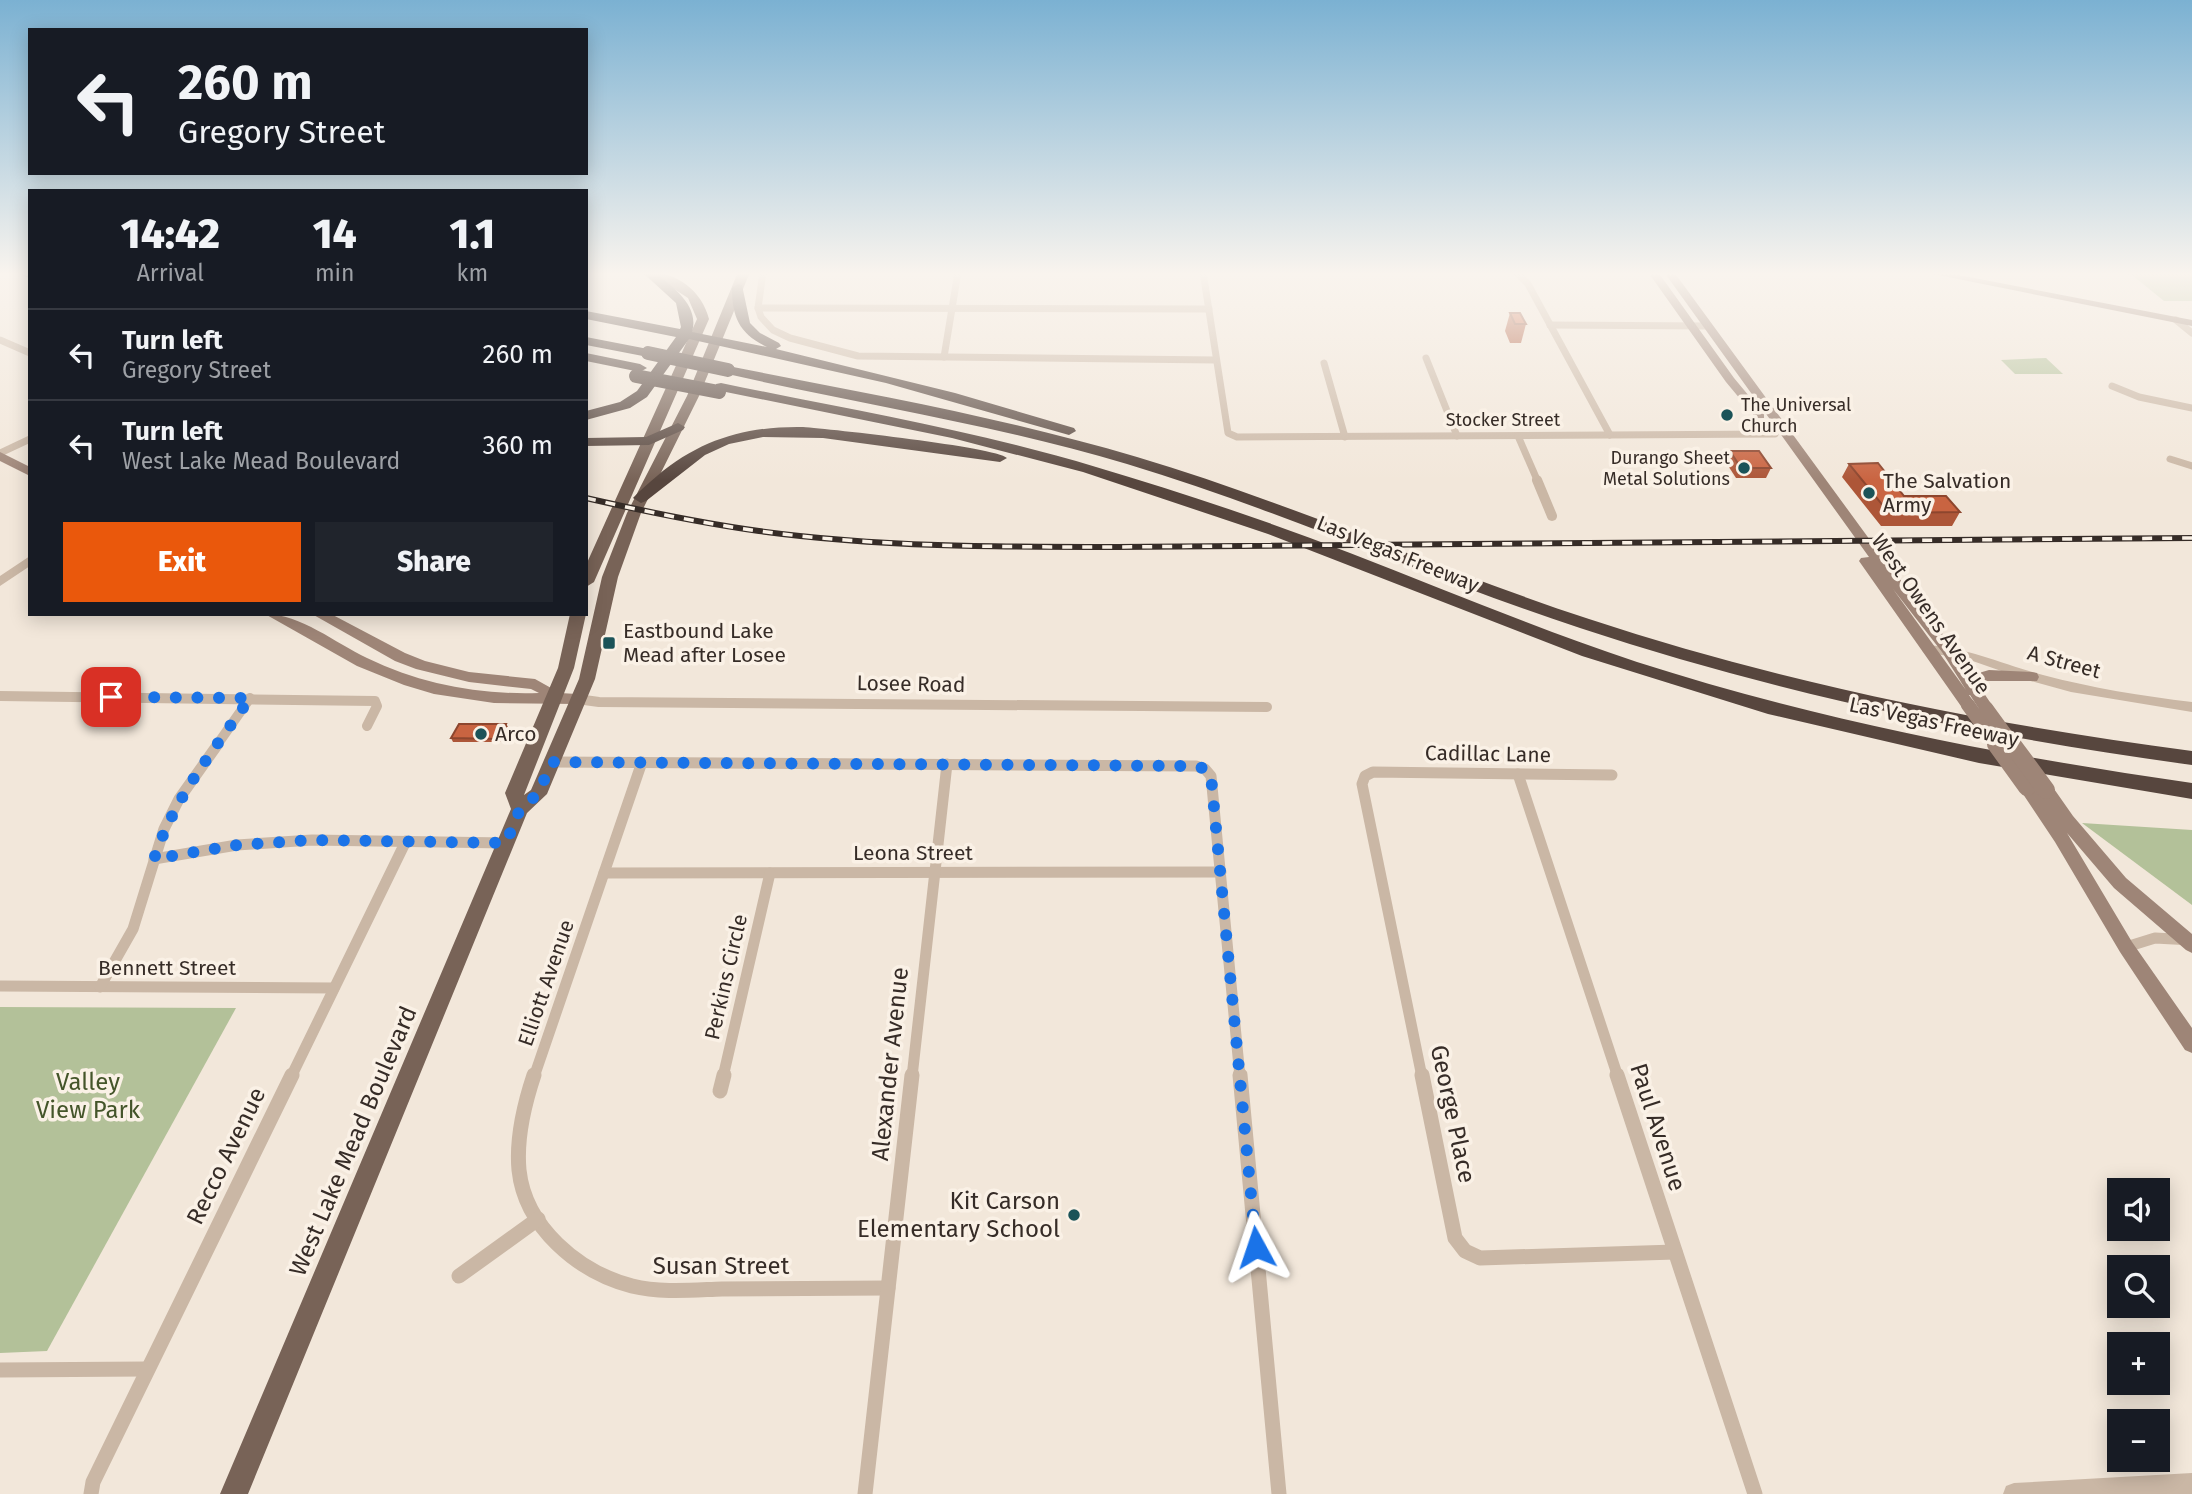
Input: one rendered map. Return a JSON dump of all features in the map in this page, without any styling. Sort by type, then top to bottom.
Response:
[{"type":"highway","name":"Las Vegas Freeway","points":[[590,342],[1036,435],[1127,459],[1539,608],[1640,641],[1823,691],[2015,731],[2192,758]]},
{"type":"highway","points":[[588,415],[625,405],[642,394],[685,342]]},
{"type":"highway","points":[[716,342],[794,355],[1037,421],[1156,459],[1182,477]]},
{"type":"highway","points":[[766,342],[794,355]]},
{"type":"highway","points":[[588,358],[638,372],[725,390]]},
{"type":"highway","points":[[588,366],[638,372]]},
{"type":"highway","name":"Las Vegas Freeway","points":[[725,390],[1018,449],[1255,523],[1569,646],[1715,692],[1951,751],[2192,791]]},
{"type":"highway","points":[[588,442],[649,441],[678,427]]},
{"type":"highway","points":[[641,498],[674,467],[724,440],[789,430],[1021,462],[1133,494],[1255,523]]},
{"type":"highway","points":[[2015,731],[2192,748]]},
{"type":"main road","points":[[588,578],[681,368],[688,342]]},
{"type":"main road","name":"West Lake Mead Boulevard","points":[[234,1494],[520,809],[538,794],[587,679],[610,577],[641,498],[678,427],[716,342]]},
{"type":"main road","name":"West Owens Avenue","points":[[1707,342],[1730,380],[1775,434],[1928,649],[1970,698],[1986,708],[2096,857],[2141,903],[2190,942]]},
{"type":"main road","name":"West Owens Avenue","points":[[1712,342],[1746,380],[1873,554],[1947,649],[1970,698],[2061,837],[2126,947],[2192,1044]]},
{"type":"main road","points":[[1730,380],[1746,380]]},
{"type":"main road","points":[[0,454],[28,471]]},
{"type":"main road","name":"Losee Road","points":[[276,616],[378,671],[401,679],[456,693],[482,696],[577,699]]},
{"type":"main road","name":"Losee Road","points":[[323,616],[400,657],[469,677],[534,684],[555,697]]},
{"type":"main road","name":"West Lake Mead Boulevard","points":[[520,809],[514,793],[566,668],[578,616]]},
{"type":"main road","points":[[1970,698],[1978,677],[2032,677]]},
{"type":"street","points":[[4,342],[28,353]]},
{"type":"street","points":[[804,342],[870,357],[1216,359],[1214,342]]},
{"type":"street","points":[[944,357],[946,342]]},
{"type":"street","points":[[1559,342],[1609,435]]},
{"type":"street","points":[[1426,358],[1457,436]]},
{"type":"street","name":"Stocker Street","points":[[1216,359],[1228,433],[1231,435],[1345,437],[1775,434]]},
{"type":"street","points":[[1324,363],[1345,437]]},
{"type":"street","points":[[2112,386],[2139,397],[2192,408]]},
{"type":"street","points":[[1518,436],[1552,516]]},
{"type":"street","points":[[0,454],[28,440]]},
{"type":"street","points":[[2170,459],[2192,466]]},
{"type":"street","points":[[0,582],[28,561]]},
{"type":"street","name":"A Street","points":[[1928,649],[1947,649],[2032,677],[2127,699],[2192,707]]},
{"type":"street","points":[[0,696],[376,701],[377,706],[367,726]]},
{"type":"street","points":[[100,987],[134,929],[164,829],[179,799],[250,698]]},
{"type":"street","name":"Losee Road","points":[[577,699],[599,702],[1267,707]]},
{"type":"street","points":[[552,762],[1196,766],[1205,769],[1211,776],[1221,872],[1279,1494]]},
{"type":"street","name":"Elliott Avenue","points":[[538,1219],[523,1188],[518,1147],[525,1103],[642,762]]},
{"type":"street","name":"Alexander Avenue","points":[[864,1494],[947,764]]},
{"type":"street","name":"Cadillac Lane","points":[[1364,776],[1373,772],[1612,775]]},
{"type":"street","name":"Paul Avenue","points":[[1518,774],[1755,1494]]},
{"type":"street","name":"George Place","points":[[1364,776],[1362,784],[1455,1238],[1465,1251],[1480,1258],[1675,1252]]},
{"type":"street","points":[[154,859],[237,845],[312,840],[506,843]]},
{"type":"street","name":"Recco Avenue","points":[[91,1494],[93,1482],[146,1369],[406,841]]},
{"type":"street","name":"Leona Street","points":[[604,873],[1221,872]]},
{"type":"street","name":"Perkins Circle","points":[[720,1091],[770,873]]},
{"type":"street","points":[[2126,947],[2155,938],[2190,942]]},
{"type":"street","name":"Bennett Street","points":[[0,986],[334,988]]},
{"type":"street","points":[[459,1276],[538,1219]]},
{"type":"street","name":"Susan Street","points":[[538,1219],[544,1231],[581,1265],[627,1287],[654,1290],[888,1289]]},
{"type":"street","points":[[0,1370],[146,1369]]},
{"type":"street","points":[[2014,1494],[2191,1486]]},
{"type":"green space","points":[[2046,358],[2063,374],[2015,374],[2001,360]]},
{"type":"green space","points":[[2082,823],[2192,830],[2192,905]]},
{"type":"green space","name":"Valley View Park","points":[[0,1007],[236,1008],[47,1351],[0,1353]]},
{"type":"building","points":[[1730,451],[1759,451],[1771,468],[1741,468]]},
{"type":"building","points":[[1878,463],[1904,496],[1946,496],[1960,512],[1889,513],[1849,464]]},
{"type":"building","name":"Arco","points":[[459,724],[506,724],[499,739],[451,738]]},
{"type":"railway","points":[[588,498],[759,531],[848,540],[983,546],[2192,538]]},
{"type":"place","name":"The Universal Church","points":[[1727,415]]},
{"type":"place","name":"Durango Sheet Metal Solutions","points":[[1744,468]]},
{"type":"place","name":"The Salvation Army","points":[[1869,493]]},
{"type":"place","name":"Eastbound Lake Mead after Losee","points":[[609,643]]},
{"type":"place","name":"Arco","points":[[481,734]]},
{"type":"place","name":"Kit Carson Elementary School","points":[[1074,1215]]},
{"type":"route","points":[[111,697],[250,698],[179,799],[164,829],[154,859],[237,845],[312,840],[506,843],[520,809],[538,794],[552,762],[1196,766],[1205,769],[1211,776],[1256,1247]]}]
